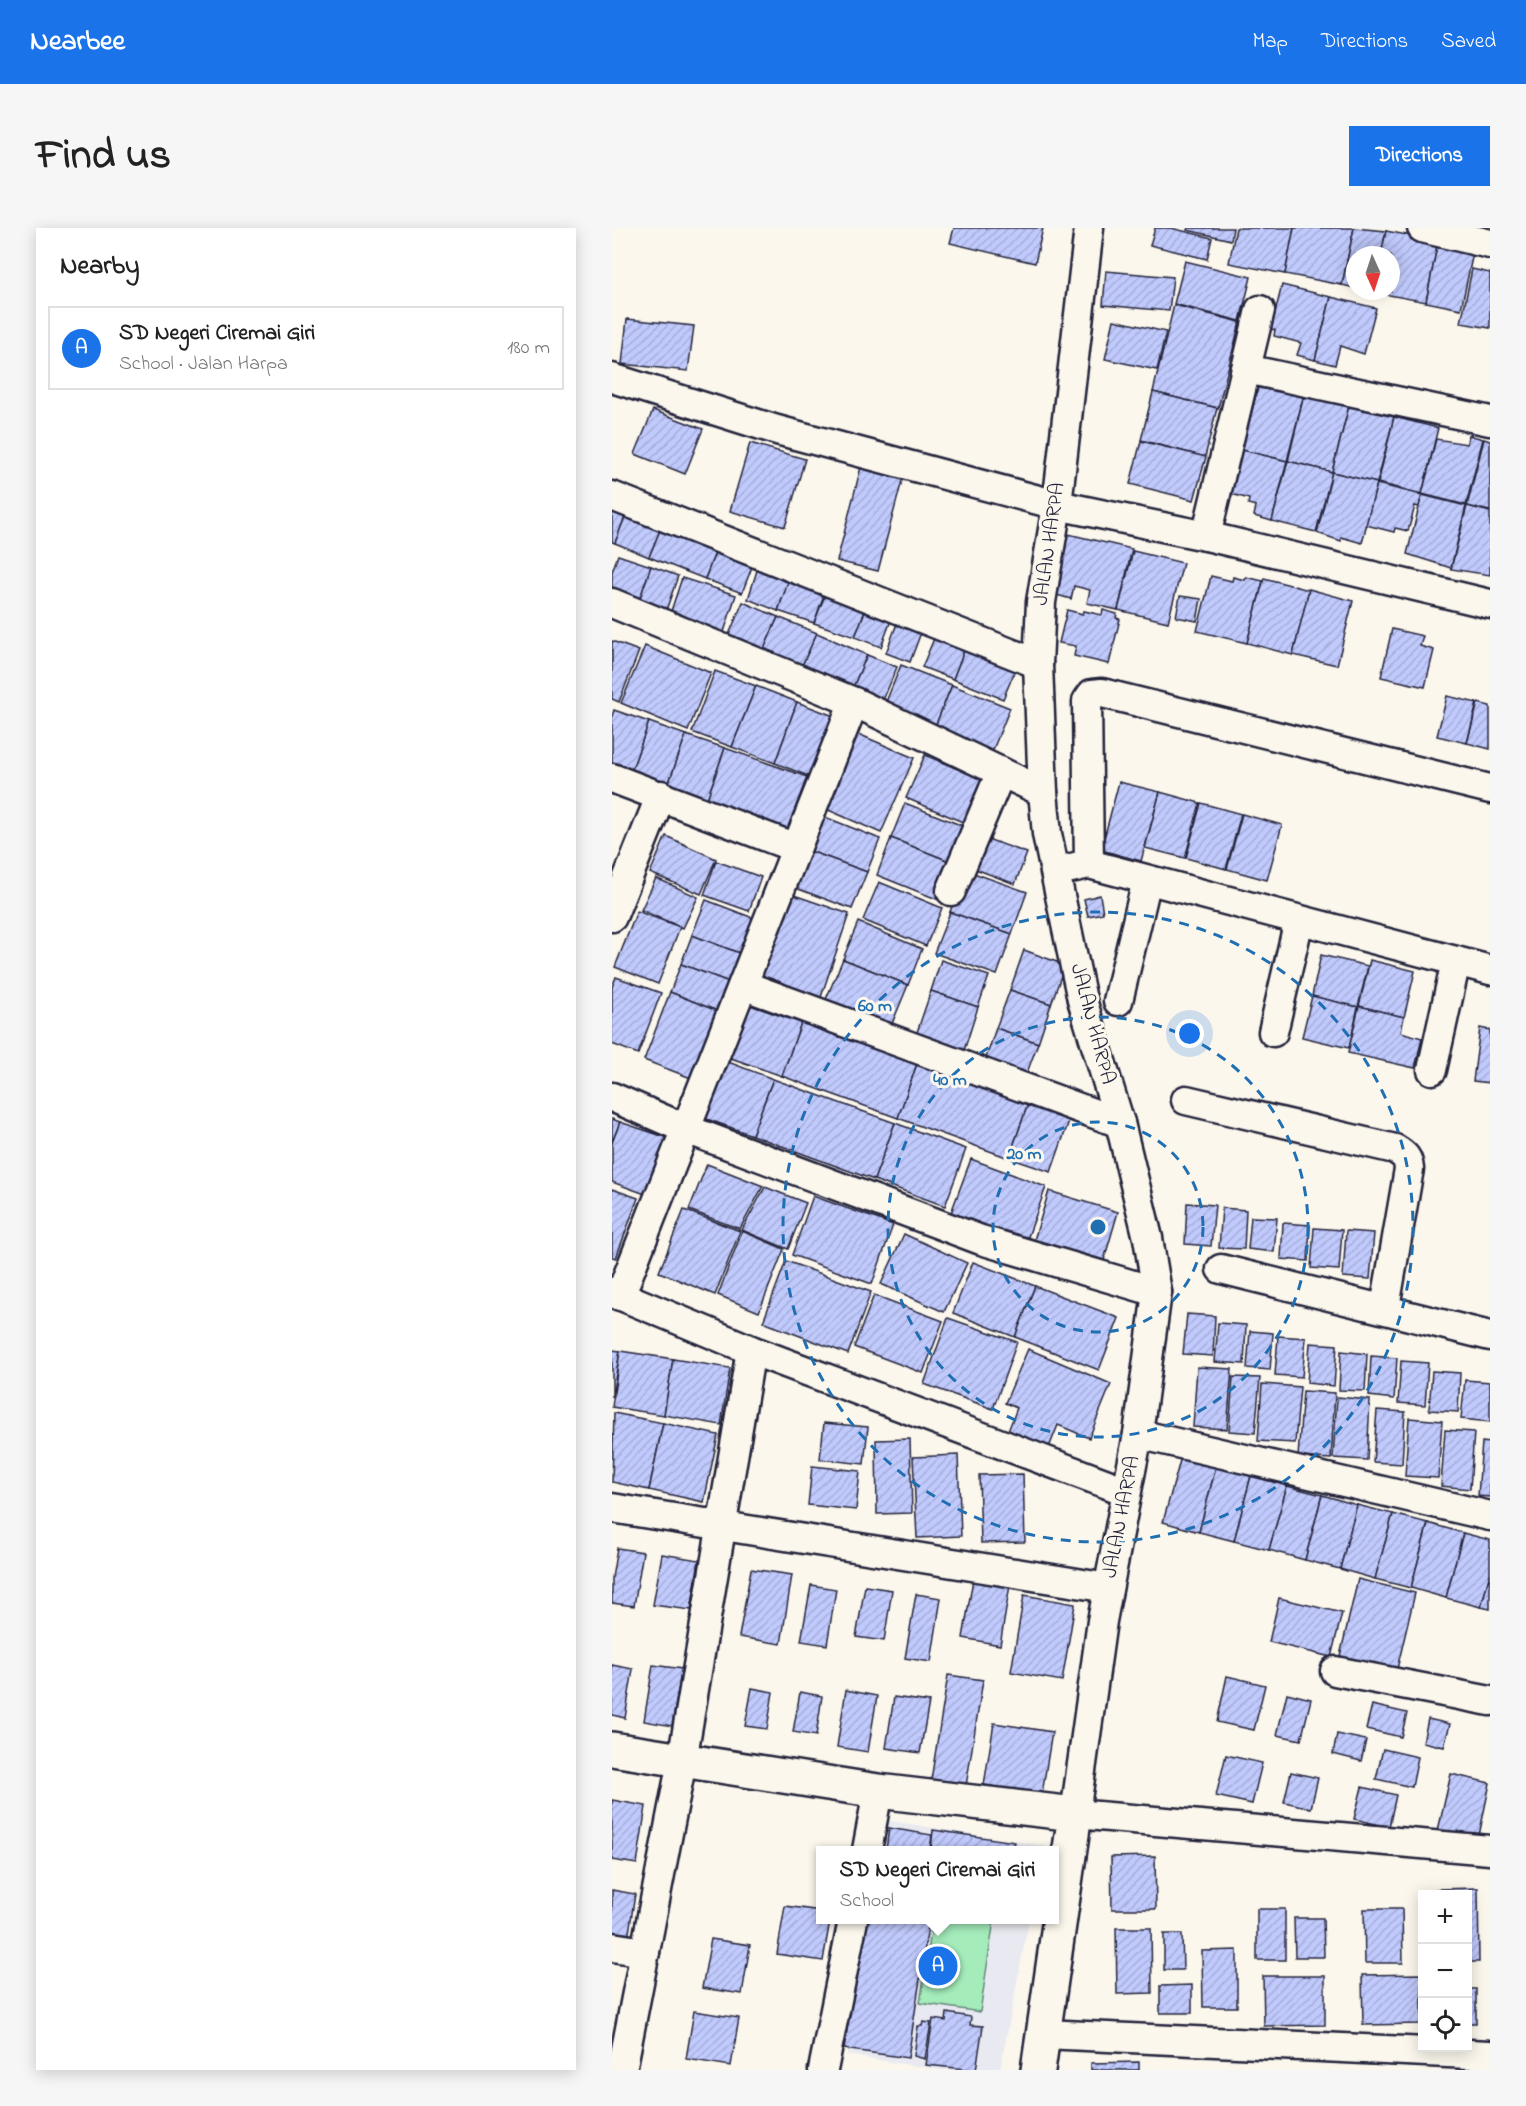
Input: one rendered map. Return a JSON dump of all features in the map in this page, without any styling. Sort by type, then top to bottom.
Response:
[{"type":"street","name":"JALAN HARPA","points":[[1075,1814],[1108,1588],[1138,1434],[1157,1292],[1148,1239],[1120,1123],[1082,1000],[1047,834],[1043,792],[1038,664],[1041,602],[1057,505],[1089,228]]},
{"type":"street","points":[[1422,228],[1490,244]]},
{"type":"street","points":[[1206,536],[1260,310]]},
{"type":"street","points":[[1246,369],[1490,421]]},
{"type":"street","points":[[612,378],[777,430],[1057,505],[1206,536],[1490,604]]},
{"type":"street","points":[[612,496],[1038,664]]},
{"type":"street","points":[[612,603],[854,702],[1043,792]]},
{"type":"street","points":[[1089,864],[1087,701],[1092,694],[1102,693],[1490,789]]},
{"type":"street","points":[[854,702],[686,1129],[615,1296],[751,1350],[1126,1491]]},
{"type":"street","points":[[951,891],[1001,772]]},
{"type":"street","points":[[612,778],[796,848]]},
{"type":"street","points":[[612,917],[661,795]]},
{"type":"street","points":[[1055,872],[1089,864],[1490,970]]},
{"type":"street","points":[[1118,1001],[1147,880]]},
{"type":"street","points":[[1273,1032],[1299,920]]},
{"type":"street","points":[[1431,1070],[1456,961]]},
{"type":"street","points":[[743,985],[1120,1123]]},
{"type":"street","points":[[612,1097],[686,1129],[981,1240],[1157,1292]]},
{"type":"street","points":[[1186,1100],[1395,1149],[1408,1159],[1409,1169],[1385,1307]]},
{"type":"street","points":[[1221,1269],[1385,1307],[1490,1335]]},
{"type":"street","points":[[622,2070],[682,1761],[751,1350]]},
{"type":"street","points":[[1138,1434],[1490,1516]]},
{"type":"street","points":[[612,1508],[1108,1588]]},
{"type":"street","points":[[1335,1671],[1490,1701]]},
{"type":"street","points":[[612,1749],[878,1791],[1075,1814],[1490,1851]]},
{"type":"street","points":[[868,1846],[878,1791]]},
{"type":"street","points":[[1038,2070],[1075,1814]]},
{"type":"street","points":[[823,2070],[852,1924]]},
{"type":"street","points":[[612,1947],[645,1952]]},
{"type":"street","points":[[1044,2034],[1490,2055]]},
{"type":"shaded area","points":[[885,1820],[1044,1846],[881,1846]]},
{"type":"shaded area","points":[[862,1924],[1028,1924],[1000,2070],[941,2070],[847,2055],[848,2050],[844,2049]]},
{"type":"green space","points":[[932,1924],[993,1924],[980,2012],[920,2003]]},
{"type":"building","points":[[954,228],[1043,228],[1035,263],[950,243]]},
{"type":"building","points":[[1155,228],[1171,228],[1212,238],[1207,259],[1150,245]]},
{"type":"building","points":[[1188,228],[1233,228],[1231,240],[1187,230]]},
{"type":"building","points":[[1236,228],[1294,228],[1285,274],[1229,263]]},
{"type":"building","points":[[1294,228],[1354,228],[1350,246],[1346,246],[1346,266],[1342,285],[1285,274]]},
{"type":"building","points":[[1354,228],[1386,231],[1383,246],[1350,246]]},
{"type":"building","points":[[1386,231],[1438,241],[1426,302],[1400,297],[1400,246],[1383,246]]},
{"type":"building","points":[[1438,241],[1474,248],[1461,309],[1426,302]]},
{"type":"building","points":[[1185,261],[1251,277],[1240,321],[1174,304]]},
{"type":"building","points":[[1346,266],[1346,286],[1342,285]]},
{"type":"building","points":[[1472,269],[1490,273],[1490,328],[1461,323]]},
{"type":"building","points":[[1106,271],[1173,277],[1169,311],[1103,305]]},
{"type":"building","points":[[1282,285],[1331,297],[1315,360],[1297,355],[1301,343],[1274,336],[1275,330],[1271,329]]},
{"type":"building","points":[[1331,297],[1376,308],[1364,354],[1340,346],[1335,365],[1315,360]]},
{"type":"building","points":[[1174,305],[1240,322],[1218,408],[1153,392]]},
{"type":"building","points":[[627,319],[694,326],[688,371],[622,364]]},
{"type":"building","points":[[1114,320],[1166,332],[1157,370],[1105,359]]},
{"type":"building","points":[[1259,383],[1304,394],[1287,461],[1242,450]]},
{"type":"building","points":[[1153,392],[1217,408],[1205,457],[1141,440]]},
{"type":"building","points":[[1304,395],[1349,406],[1332,472],[1288,461]]},
{"type":"building","points":[[1349,406],[1394,417],[1377,483],[1332,472]]},
{"type":"building","points":[[653,410],[703,429],[685,474],[635,454]]},
{"type":"building","points":[[1394,417],[1438,428],[1422,494],[1378,483]]},
{"type":"building","points":[[1469,435],[1483,439],[1466,505],[1422,494],[1436,439],[1467,444]]},
{"type":"building","points":[[1484,439],[1490,441],[1490,511],[1467,506]]},
{"type":"building","points":[[1141,441],[1206,457],[1194,500],[1130,484]]},
{"type":"building","points":[[750,443],[805,459],[785,527],[730,511]]},
{"type":"building","points":[[1242,450],[1287,461],[1272,521],[1254,516],[1256,506],[1248,504],[1249,499],[1231,494]]},
{"type":"building","points":[[1288,461],[1332,472],[1316,532],[1272,521]]},
{"type":"building","points":[[862,463],[904,473],[878,571],[837,561]]},
{"type":"building","points":[[1332,472],[1377,483],[1362,543],[1341,537],[1341,541],[1317,533]]},
{"type":"building","points":[[1377,484],[1422,495],[1419,507],[1415,506],[1408,531],[1395,528],[1394,532],[1366,525]]},
{"type":"building","points":[[1422,495],[1466,506],[1451,568],[1407,554]]},
{"type":"building","points":[[612,503],[628,509],[615,543],[612,542]]},
{"type":"building","points":[[1467,506],[1490,512],[1490,575],[1451,569]]},
{"type":"building","points":[[628,509],[663,523],[649,557],[615,543]]},
{"type":"building","points":[[663,523],[718,545],[705,579],[649,557]]},
{"type":"building","points":[[1064,533],[1132,549],[1118,610],[1087,603],[1090,590],[1074,586],[1071,599],[1053,594],[1056,577],[1060,578]]},
{"type":"building","points":[[718,545],[755,559],[742,593],[705,579]]},
{"type":"building","points":[[1133,551],[1183,563],[1168,622],[1118,610]]},
{"type":"building","points":[[618,555],[651,566],[637,607],[612,598],[612,572]]},
{"type":"building","points":[[760,561],[791,574],[778,611],[748,599]]},
{"type":"building","points":[[651,566],[678,576],[664,616],[637,607]]},
{"type":"building","points":[[791,574],[827,586],[814,623],[778,611]]},
{"type":"building","points":[[1211,576],[1232,581],[1233,577],[1245,580],[1246,577],[1263,581],[1247,643],[1197,631]]},
{"type":"building","points":[[682,578],[736,595],[722,638],[668,620]]},
{"type":"building","points":[[1264,578],[1309,590],[1293,655],[1247,643]]},
{"type":"building","points":[[1309,589],[1353,601],[1337,665],[1293,655]]},
{"type":"building","points":[[827,590],[867,606],[855,637],[814,623]]},
{"type":"building","points":[[1180,596],[1201,599],[1197,621],[1176,617]]},
{"type":"building","points":[[743,602],[778,617],[762,654],[727,639]]},
{"type":"building","points":[[867,606],[893,615],[881,647],[855,637]]},
{"type":"building","points":[[1067,610],[1102,615],[1103,610],[1117,614],[1116,618],[1120,619],[1109,664],[1074,656],[1076,646],[1059,643]]},
{"type":"building","points":[[778,617],[817,633],[800,670],[762,654]]},
{"type":"building","points":[[899,618],[923,627],[910,662],[886,653]]},
{"type":"building","points":[[1392,629],[1423,636],[1420,646],[1434,650],[1425,687],[1381,677]]},
{"type":"building","points":[[817,633],[867,655],[851,692],[800,670]]},
{"type":"building","points":[[936,634],[966,646],[953,679],[922,667]]},
{"type":"building","points":[[612,641],[639,651],[619,702],[612,699]]},
{"type":"building","points":[[645,646],[711,673],[688,731],[621,703]]},
{"type":"building","points":[[966,646],[1017,666],[1003,699],[953,679]]},
{"type":"building","points":[[867,655],[897,667],[881,705],[851,692]]},
{"type":"building","points":[[901,665],[952,685],[932,734],[881,714]]},
{"type":"building","points":[[715,671],[756,686],[732,747],[692,732]]},
{"type":"building","points":[[952,685],[1010,708],[990,757],[932,734]]},
{"type":"building","points":[[756,686],[797,702],[775,763],[732,747]]},
{"type":"building","points":[[1447,696],[1477,703],[1467,743],[1437,736]]},
{"type":"building","points":[[797,702],[839,718],[816,779],[775,763]]},
{"type":"building","points":[[1478,703],[1490,706],[1490,749],[1467,743]]},
{"type":"building","points":[[614,710],[649,722],[630,775],[612,769]]},
{"type":"building","points":[[649,722],[686,735],[667,788],[630,775]]},
{"type":"building","points":[[856,733],[914,758],[881,833],[824,808]]},
{"type":"building","points":[[686,735],[725,748],[706,802],[667,788]]},
{"type":"building","points":[[725,748],[807,777],[787,830],[706,802]]},
{"type":"building","points":[[925,755],[995,785],[977,828],[906,798]]},
{"type":"building","points":[[1119,782],[1160,792],[1141,861],[1101,850]]},
{"type":"building","points":[[1160,792],[1200,803],[1185,858],[1145,848]]},
{"type":"building","points":[[905,803],[973,830],[959,865],[891,838]]},
{"type":"building","points":[[1201,803],[1241,814],[1226,869],[1186,858]]},
{"type":"building","points":[[1242,814],[1282,825],[1267,880],[1227,869]]},
{"type":"building","points":[[820,815],[880,839],[867,872],[807,850]]},
{"type":"building","points":[[976,835],[1027,853],[1015,884],[965,865]]},
{"type":"building","points":[[666,836],[716,859],[701,894],[650,873]]},
{"type":"building","points":[[891,838],[959,865],[944,902],[877,875]]},
{"type":"building","points":[[807,850],[867,872],[852,909],[793,887]]},
{"type":"building","points":[[716,861],[761,877],[749,911],[704,895]]},
{"type":"building","points":[[965,870],[1027,892],[1012,934],[950,912]]},
{"type":"building","points":[[656,878],[698,897],[683,928],[641,910]]},
{"type":"building","points":[[879,882],[942,908],[926,946],[863,920]]},
{"type":"building","points":[[788,893],[849,914],[819,1003],[758,983]]},
{"type":"building","points":[[1100,895],[1103,913],[1088,916],[1084,899]]},
{"type":"building","points":[[706,900],[753,918],[739,953],[692,935]]},
{"type":"building","points":[[637,911],[680,927],[658,984],[615,967]]},
{"type":"building","points":[[950,912],[1012,934],[997,975],[934,953]]},
{"type":"building","points":[[858,922],[922,949],[908,985],[843,959]]},
{"type":"building","points":[[692,935],[739,953],[729,982],[681,964]]},
{"type":"building","points":[[1024,950],[1065,965],[1051,1004],[1010,990]]},
{"type":"building","points":[[1321,955],[1368,966],[1358,1007],[1312,996]]},
{"type":"building","points":[[843,959],[908,985],[891,1026],[826,999]]},
{"type":"building","points":[[941,960],[989,976],[978,1007],[931,991]]},
{"type":"building","points":[[1370,960],[1415,971],[1404,1017],[1359,1006]]},
{"type":"building","points":[[681,964],[729,982],[717,1011],[670,992]]},
{"type":"building","points":[[616,977],[661,993],[638,1054],[612,1044],[612,987]]},
{"type":"building","points":[[1010,990],[1051,1004],[1038,1043],[996,1028]]},
{"type":"building","points":[[931,991],[978,1007],[962,1057],[914,1041]]},
{"type":"building","points":[[670,992],[717,1011],[691,1078],[644,1060]]},
{"type":"building","points":[[1312,996],[1358,1007],[1349,1048],[1302,1037]]},
{"type":"building","points":[[747,1004],[801,1023],[782,1076],[728,1057]]},
{"type":"building","points":[[1359,1006],[1404,1017],[1401,1032],[1422,1038],[1415,1068],[1348,1053]]},
{"type":"building","points":[[801,1023],[917,1064],[898,1118],[782,1076]]},
{"type":"building","points":[[996,1028],[1038,1043],[1025,1078],[984,1064]]},
{"type":"building","points":[[1480,1028],[1490,1030],[1490,1083],[1473,1081]]},
{"type":"building","points":[[723,1060],[773,1079],[752,1135],[701,1117]]},
{"type":"building","points":[[917,1064],[1028,1104],[1009,1158],[898,1118]]},
{"type":"building","points":[[773,1079],[895,1123],[874,1180],[752,1135]]},
{"type":"building","points":[[1028,1104],[1070,1118],[1051,1172],[1009,1158]]},
{"type":"building","points":[[612,1119],[620,1122],[612,1143]]},
{"type":"building","points":[[620,1122],[668,1138],[648,1195],[612,1182],[612,1143]]},
{"type":"building","points":[[895,1123],[966,1149],[945,1206],[874,1180]]},
{"type":"building","points":[[971,1159],[1046,1187],[1025,1245],[949,1218]]},
{"type":"building","points":[[707,1164],[763,1186],[740,1229],[689,1210]]},
{"type":"building","points":[[765,1187],[806,1203],[788,1249],[742,1230]]},
{"type":"building","points":[[612,1189],[638,1198],[616,1258],[612,1257]]},
{"type":"building","points":[[1049,1191],[1118,1212],[1104,1260],[1034,1240]]},
{"type":"building","points":[[813,1196],[893,1225],[872,1284],[792,1255]]},
{"type":"building","points":[[1187,1203],[1215,1205],[1211,1246],[1185,1244]]},
{"type":"building","points":[[1222,1208],[1246,1210],[1244,1249],[1219,1248]]},
{"type":"building","points":[[684,1210],[740,1231],[715,1295],[659,1272]]},
{"type":"building","points":[[1251,1217],[1277,1218],[1274,1252],[1248,1249]]},
{"type":"building","points":[[1283,1223],[1310,1225],[1308,1261],[1281,1259]]},
{"type":"building","points":[[1314,1228],[1342,1230],[1339,1270],[1311,1268]]},
{"type":"building","points":[[742,1231],[784,1249],[759,1312],[718,1295]]},
{"type":"building","points":[[1346,1231],[1374,1233],[1370,1279],[1343,1277]]},
{"type":"building","points":[[904,1234],[967,1263],[944,1312],[881,1284]]},
{"type":"building","points":[[786,1261],[871,1292],[848,1354],[763,1322]]},
{"type":"building","points":[[973,1262],[1035,1286],[1015,1337],[953,1313]]},
{"type":"building","points":[[1035,1286],[1119,1318],[1099,1370],[1015,1337]]},
{"type":"building","points":[[874,1295],[943,1321],[923,1373],[854,1347]]},
{"type":"building","points":[[1187,1314],[1215,1316],[1213,1356],[1183,1354]]},
{"type":"building","points":[[948,1318],[1017,1342],[993,1409],[924,1384]]},
{"type":"building","points":[[1218,1323],[1246,1325],[1244,1364],[1215,1362]]},
{"type":"building","points":[[1250,1331],[1273,1333],[1270,1370],[1247,1368]]},
{"type":"building","points":[[1278,1336],[1306,1338],[1302,1377],[1275,1375]]},
{"type":"building","points":[[1310,1343],[1337,1345],[1334,1386],[1307,1383]]},
{"type":"building","points":[[1028,1349],[1111,1384],[1089,1438],[1058,1425],[1048,1450],[1007,1434],[1017,1408],[1005,1403]]},
{"type":"building","points":[[612,1350],[620,1351],[612,1397]]},
{"type":"building","points":[[620,1351],[673,1359],[664,1415],[612,1407]]},
{"type":"building","points":[[1341,1351],[1367,1354],[1365,1391],[1339,1390]]},
{"type":"building","points":[[1371,1356],[1397,1358],[1394,1399],[1369,1396]]},
{"type":"building","points":[[673,1359],[730,1368],[721,1425],[664,1415]]},
{"type":"building","points":[[1401,1361],[1428,1363],[1425,1405],[1398,1403]]},
{"type":"building","points":[[1197,1367],[1232,1369],[1227,1429],[1193,1427]]},
{"type":"building","points":[[1432,1371],[1460,1373],[1458,1412],[1429,1410]]},
{"type":"building","points":[[1233,1377],[1260,1378],[1255,1433],[1229,1431]]},
{"type":"building","points":[[1465,1380],[1490,1382],[1490,1422],[1461,1419]]},
{"type":"building","points":[[1262,1384],[1300,1387],[1295,1443],[1258,1441]]},
{"type":"building","points":[[1303,1391],[1335,1393],[1331,1459],[1298,1457]]},
{"type":"building","points":[[1337,1397],[1370,1400],[1367,1460],[1333,1458]]},
{"type":"building","points":[[1377,1410],[1405,1412],[1402,1464],[1373,1462]]},
{"type":"building","points":[[614,1413],[663,1423],[649,1490],[612,1482]]},
{"type":"building","points":[[1409,1418],[1442,1421],[1438,1478],[1405,1476]]},
{"type":"building","points":[[663,1423],[718,1435],[704,1502],[649,1490]]},
{"type":"building","points":[[824,1423],[868,1427],[864,1464],[820,1459]]},
{"type":"building","points":[[1445,1430],[1474,1432],[1470,1489],[1441,1486]]},
{"type":"building","points":[[910,1439],[912,1513],[877,1514],[876,1440]]},
{"type":"building","points":[[1482,1442],[1490,1443],[1490,1497],[1478,1496]]},
{"type":"building","points":[[958,1455],[961,1536],[917,1538],[913,1457]]},
{"type":"building","points":[[1181,1457],[1216,1467],[1199,1532],[1163,1522]]},
{"type":"building","points":[[812,1466],[860,1471],[856,1510],[808,1505]]},
{"type":"building","points":[[1216,1467],[1251,1476],[1234,1541],[1199,1532]]},
{"type":"building","points":[[1023,1474],[1025,1542],[981,1543],[979,1475]]},
{"type":"building","points":[[1251,1476],[1287,1486],[1269,1550],[1234,1541]]},
{"type":"building","points":[[1287,1486],[1322,1495],[1305,1560],[1269,1550]]},
{"type":"building","points":[[1322,1495],[1357,1505],[1340,1569],[1305,1560]]},
{"type":"building","points":[[1357,1505],[1393,1514],[1375,1579],[1340,1569]]},
{"type":"building","points":[[1393,1514],[1428,1523],[1411,1588],[1375,1579]]},
{"type":"building","points":[[1428,1523],[1463,1533],[1446,1598],[1411,1588]]},
{"type":"building","points":[[1463,1533],[1490,1540],[1490,1574],[1481,1607],[1446,1598]]},
{"type":"building","points":[[617,1548],[643,1552],[634,1606],[612,1603],[612,1578]]},
{"type":"building","points":[[662,1554],[699,1560],[691,1610],[653,1605]]},
{"type":"building","points":[[751,1569],[792,1575],[781,1644],[739,1637]]},
{"type":"building","points":[[1490,1574],[1490,1609],[1481,1607]]},
{"type":"building","points":[[973,1579],[1010,1585],[1000,1645],[963,1638]]},
{"type":"building","points":[[1358,1579],[1415,1593],[1397,1669],[1340,1656]]},
{"type":"building","points":[[811,1585],[836,1589],[827,1645],[801,1641]]},
{"type":"building","points":[[865,1586],[892,1590],[884,1641],[856,1637]]},
{"type":"building","points":[[916,1594],[941,1598],[931,1662],[905,1658]]},
{"type":"building","points":[[1024,1595],[1075,1604],[1062,1681],[1011,1672]]},
{"type":"building","points":[[1279,1598],[1342,1613],[1331,1657],[1269,1642]]},
{"type":"building","points":[[612,1665],[633,1669],[625,1718],[612,1715]]},
{"type":"building","points":[[653,1665],[682,1669],[672,1726],[644,1721]]},
{"type":"building","points":[[948,1675],[983,1680],[966,1786],[931,1780]]},
{"type":"building","points":[[1227,1676],[1265,1685],[1254,1730],[1217,1722]]},
{"type":"building","points":[[752,1688],[773,1692],[767,1729],[745,1726]]},
{"type":"building","points":[[846,1690],[877,1696],[868,1752],[837,1747]]},
{"type":"building","points":[[800,1692],[822,1696],[816,1736],[793,1732]]},
{"type":"building","points":[[1287,1693],[1311,1699],[1301,1740],[1277,1735]]},
{"type":"building","points":[[894,1697],[929,1702],[920,1753],[886,1748]]},
{"type":"building","points":[[1372,1705],[1407,1713],[1401,1737],[1366,1729]]},
{"type":"building","points":[[1428,1719],[1450,1724],[1444,1747],[1423,1742]]},
{"type":"building","points":[[994,1723],[1052,1732],[1042,1794],[984,1785]]},
{"type":"building","points":[[1337,1734],[1366,1740],[1361,1761],[1333,1754]]},
{"type":"building","points":[[1383,1749],[1418,1757],[1412,1787],[1376,1779]]},
{"type":"building","points":[[1226,1755],[1262,1763],[1252,1804],[1216,1796]]},
{"type":"building","points":[[1291,1772],[1318,1778],[1311,1808],[1284,1802]]},
{"type":"building","points":[[1451,1774],[1490,1783],[1477,1845],[1437,1835]]},
{"type":"building","points":[[1362,1787],[1396,1795],[1389,1827],[1354,1819]]},
{"type":"building","points":[[612,1800],[646,1806],[637,1864],[612,1860]]},
{"type":"building","points":[[889,1828],[932,1835],[931,1846],[887,1846]]},
{"type":"building","points":[[933,1830],[1015,1842],[1014,1846],[931,1846]]},
{"type":"building","points":[[1155,1856],[1156,1909],[1112,1909],[1111,1857]]},
{"type":"building","points":[[1478,1888],[1479,1962],[1472,1962],[1472,1890],[1437,1889]]},
{"type":"building","points":[[612,1890],[635,1894],[628,1939],[612,1937]]},
{"type":"building","points":[[785,1906],[816,1910],[816,1924],[829,1924],[823,1961],[777,1954]]},
{"type":"building","points":[[1257,1909],[1285,1909],[1285,1960],[1257,1960]]},
{"type":"building","points":[[1364,1909],[1402,1909],[1403,1963],[1365,1963]]},
{"type":"building","points":[[1294,1918],[1323,1918],[1324,1957],[1295,1957]]},
{"type":"building","points":[[863,1924],[928,1924],[908,2058],[844,2049]]},
{"type":"building","points":[[1116,1928],[1151,1928],[1152,1993],[1117,1994]]},
{"type":"building","points":[[1164,1934],[1182,1934],[1183,1970],[1164,1970]]},
{"type":"building","points":[[711,1939],[750,1945],[742,1994],[702,1988]]},
{"type":"building","points":[[1237,1950],[1237,2007],[1203,2007],[1202,1951]]},
{"type":"building","points":[[1418,1974],[1418,2024],[1363,2025],[1362,1975]]},
{"type":"building","points":[[1263,1976],[1325,1976],[1325,2025],[1264,2026]]},
{"type":"building","points":[[1192,1985],[1192,2013],[1160,2013],[1160,1986]]},
{"type":"building","points":[[1472,1989],[1476,1989],[1476,2023],[1472,2023]]},
{"type":"building","points":[[694,2011],[739,2018],[731,2066],[686,2059]]},
{"type":"building","points":[[947,2013],[971,2017],[970,2025],[983,2026],[976,2070],[926,2065],[933,2019],[946,2021]]},
{"type":"building","points":[[923,2022],[931,2023],[925,2059],[914,2056],[918,2026],[922,2026]]},
{"type":"building","points":[[1139,2062],[1139,2070],[1091,2070],[1091,2063]]},
{"type":"place","name":"SD Negeri Ciremai Giri","points":[[938,1966]]}]
